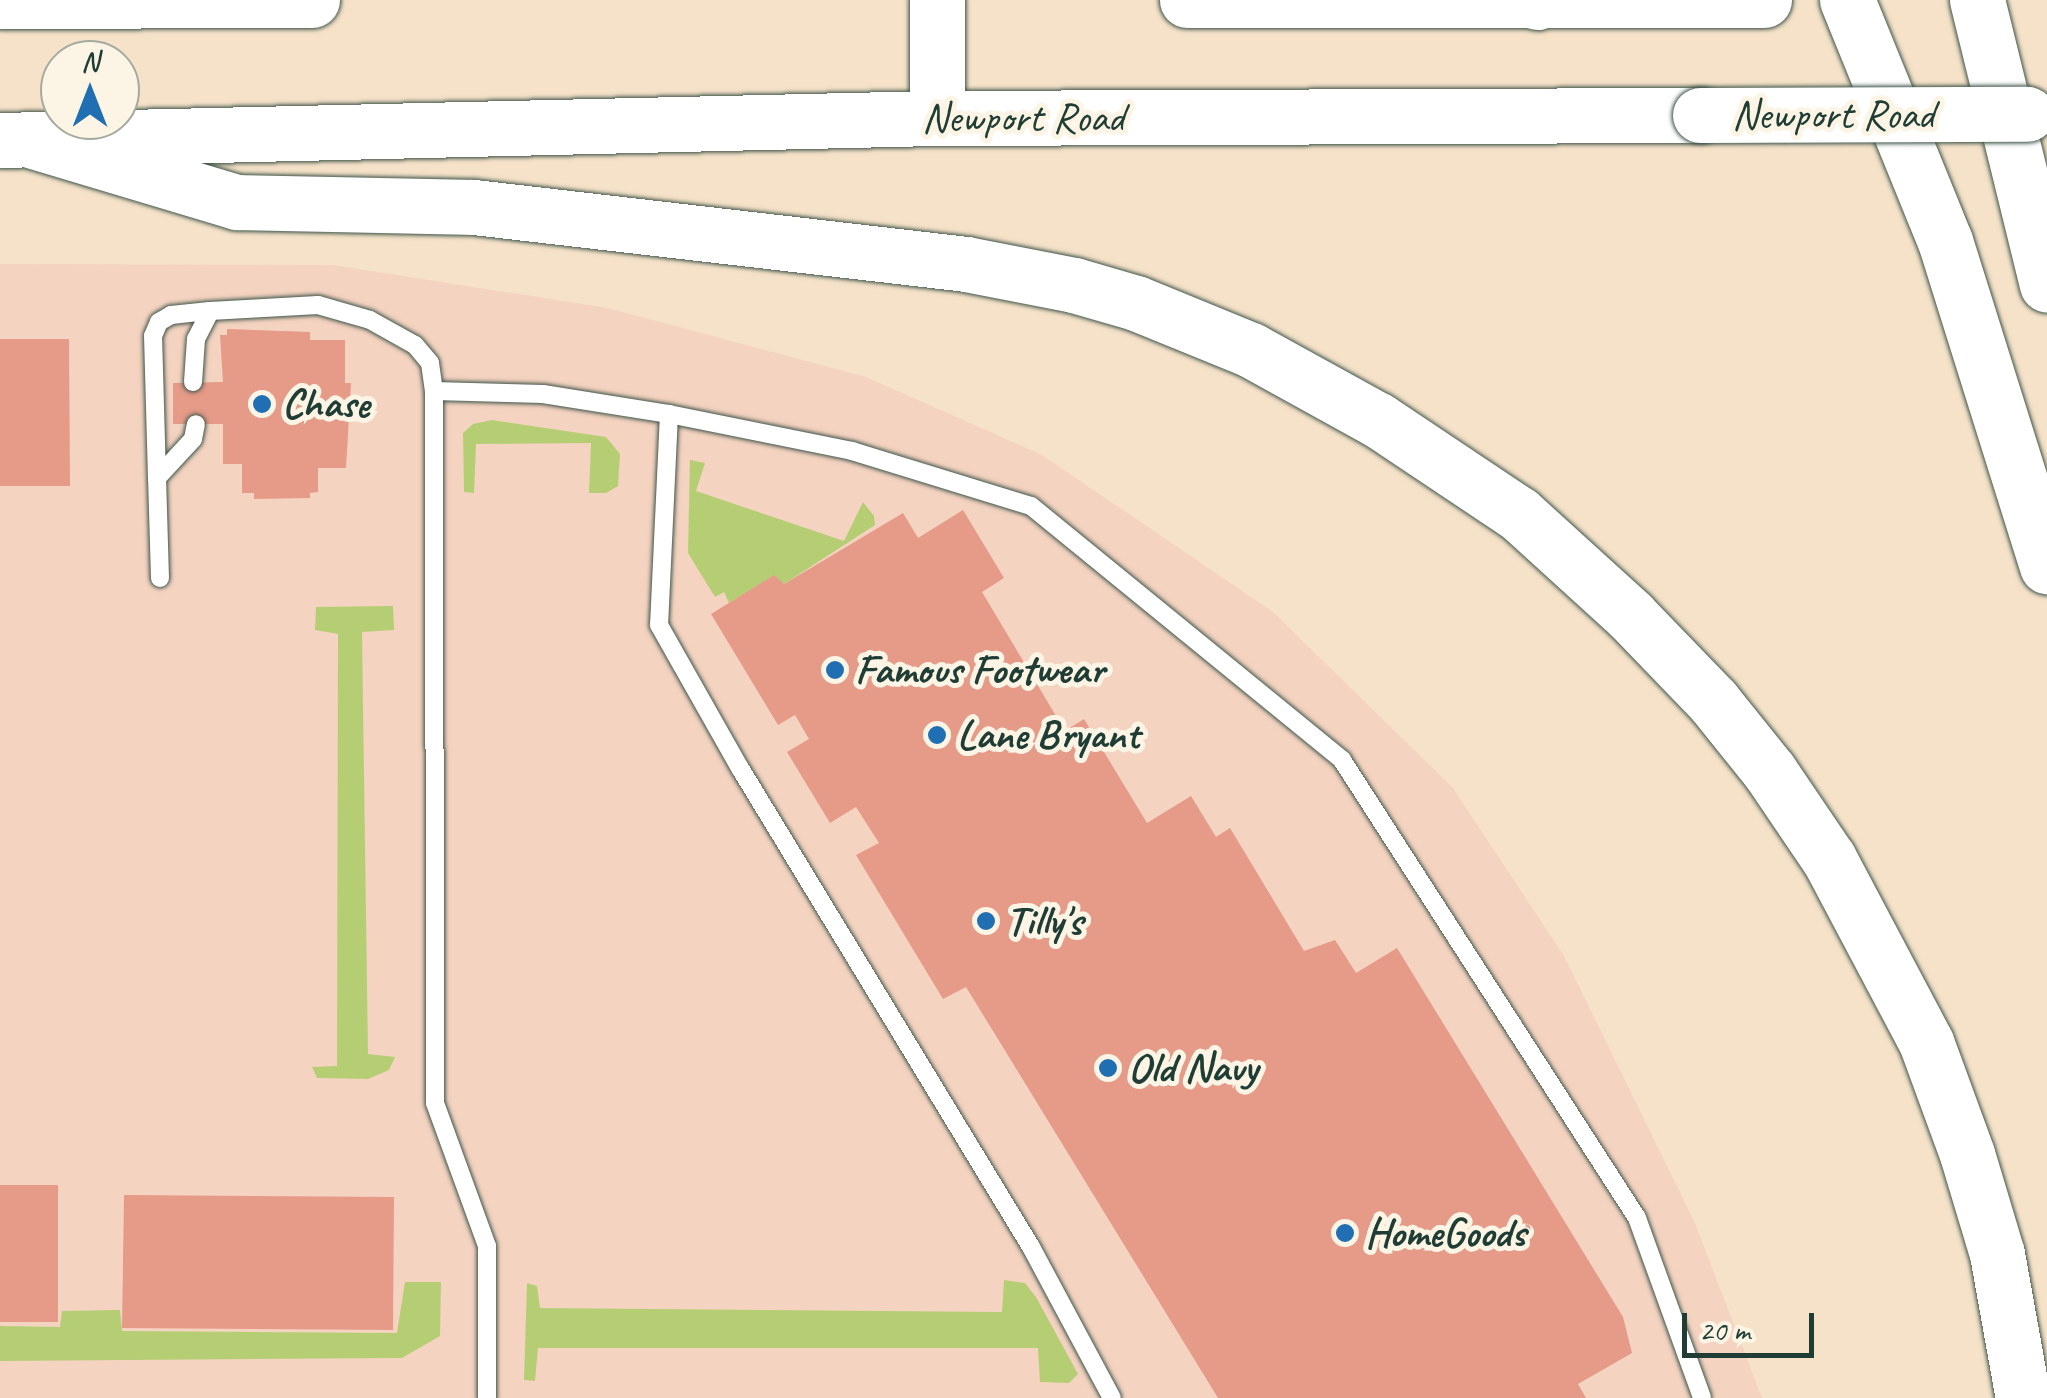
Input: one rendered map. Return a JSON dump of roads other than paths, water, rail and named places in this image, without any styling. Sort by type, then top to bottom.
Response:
[{"type":"main road","points":[[0,1],[312,0]]},
{"type":"main road","points":[[937,0],[937,118]]},
{"type":"main road","points":[[1187,0],[1764,0]]},
{"type":"main road","points":[[1847,0],[1945,241],[2047,566]]},
{"type":"main road","points":[[1978,0],[2047,285]]},
{"type":"main road","name":"Newport Road","points":[[15,140],[937,118],[2040,117]]},
{"type":"main road","points":[[15,140],[237,202],[474,207],[966,264],[1074,285],[1136,303],[1251,350],[1378,420],[1519,514],[1630,614],[1713,701],[1770,772],[1828,859],[1926,1042],[1967,1154],[1996,1254],[2023,1398]]},
{"type":"lane","points":[[160,578],[153,336],[159,322],[171,315],[318,305],[370,320],[415,345],[430,364],[434,391],[435,1103],[487,1246],[486,1398]]},
{"type":"lane","points":[[193,382],[196,339],[210,311]]},
{"type":"lane","points":[[434,391],[543,394],[669,414],[852,450],[1030,506],[1342,760],[1637,1218],[1702,1398]]},
{"type":"lane","points":[[669,414],[659,625],[1030,1247],[1112,1398]]},
{"type":"lane","points":[[157,478],[193,440],[196,424]]},
{"type":"place","name":"Chase","points":[[262,404]]},
{"type":"place","name":"Famous Footwear","points":[[835,670]]},
{"type":"place","name":"Lane Bryant","points":[[937,735]]},
{"type":"place","name":"Tilly's","points":[[986,921]]},
{"type":"place","name":"Old Navy","points":[[1108,1068]]},
{"type":"place","name":"HomeGoods","points":[[1345,1233]]}]
